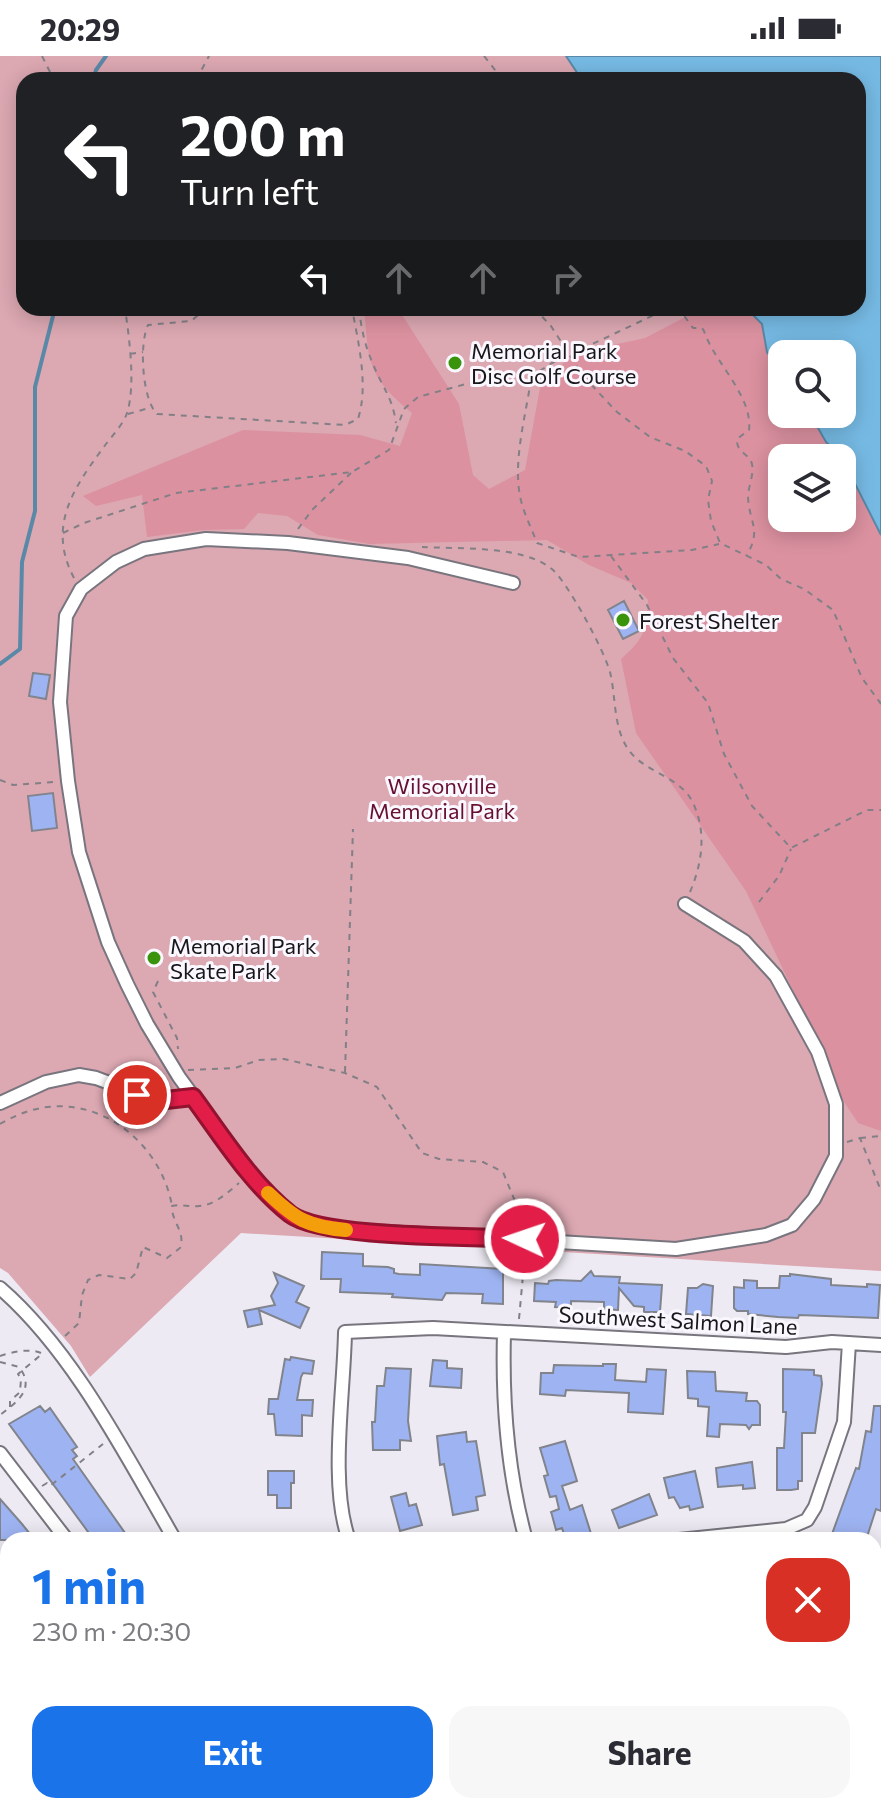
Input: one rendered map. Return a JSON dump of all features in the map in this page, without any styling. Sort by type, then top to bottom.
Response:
[{"type":"street","points":[[513,583],[408,558],[288,543],[206,539],[144,549],[116,562],[81,589],[66,616],[60,702],[68,781],[79,852],[108,942],[147,1024],[179,1077],[250,1174],[292,1216],[320,1227],[676,1249],[766,1235],[792,1225],[829,1175],[837,1147],[836,1104],[818,1052],[776,976],[744,941],[685,904]]},
{"type":"street","points":[[0,1103],[46,1082],[79,1075],[96,1078],[152,1099],[193,1097]]},
{"type":"street","points":[[0,1288],[54,1345],[114,1436],[170,1532]]},
{"type":"street","name":"Southwest Salmon Lane","points":[[347,1532],[339,1476],[345,1332],[411,1328],[786,1347],[849,1343],[881,1345]]},
{"type":"street","points":[[504,1333],[506,1439],[524,1532]]},
{"type":"street","points":[[757,1532],[786,1529],[807,1520],[815,1507],[844,1422],[849,1343]]},
{"type":"street","points":[[0,1453],[61,1532]]},
{"type":"path","points":[[484,56],[497,72]]},
{"type":"path","points":[[197,316],[191,321],[148,325],[143,336],[147,400],[157,414],[345,425],[358,419],[362,405],[363,390],[353,316]]},
{"type":"path","points":[[360,316],[371,361],[393,400],[396,426]]},
{"type":"path","points":[[542,316],[583,376],[617,412],[650,437],[685,451],[706,466],[712,481],[708,500],[711,521],[720,543],[766,565],[781,579],[804,589],[833,610],[862,678],[881,704]]},
{"type":"path","points":[[288,543],[312,510],[352,472],[389,450],[404,409],[418,397],[466,384],[512,381],[532,376],[552,363],[652,316]]},
{"type":"path","points":[[684,316],[693,328],[704,331],[741,395],[748,417],[749,430],[737,439],[736,444],[750,459],[753,469],[748,499],[755,536],[745,557]]},
{"type":"path","points":[[81,589],[66,561],[63,533],[67,508],[75,487],[127,414],[130,383],[126,318],[133,317]]},
{"type":"path","points":[[129,354],[144,352]]},
{"type":"path","points":[[532,376],[518,487],[537,543],[579,557],[692,550],[720,543]]},
{"type":"path","points":[[127,414],[150,408]]},
{"type":"path","points":[[63,533],[84,523],[176,493],[352,472]]},
{"type":"path","points":[[409,546],[503,552],[529,557],[552,569],[564,584],[603,652],[610,671],[620,730],[627,748],[642,764],[679,785],[693,801],[702,841],[700,866],[685,904]]},
{"type":"path","points":[[611,556],[647,605],[673,658],[708,703],[724,754],[752,806],[791,848]]},
{"type":"path","points":[[0,780],[13,785],[68,781]]},
{"type":"path","points":[[759,902],[779,876],[791,848],[867,810],[881,810]]},
{"type":"path","points":[[345,1073],[353,829]]},
{"type":"path","points":[[158,981],[153,992],[177,1038],[179,1054]]},
{"type":"path","points":[[179,1077],[192,1068],[235,1068],[272,1059],[345,1073],[377,1087],[422,1153],[439,1159],[483,1162],[503,1172],[526,1229]]},
{"type":"path","points":[[183,1061],[192,1068]]},
{"type":"path","points":[[0,1124],[29,1111],[46,1108],[77,1108],[102,1116],[125,1128],[153,1155],[165,1178],[171,1211],[182,1235],[180,1248],[167,1258],[143,1247],[136,1273],[130,1279],[99,1275],[88,1280],[82,1295],[79,1323],[65,1336]]},
{"type":"path","points":[[837,1147],[860,1138],[881,1136]]},
{"type":"path","points":[[860,1138],[881,1191]]},
{"type":"path","points":[[172,1206],[202,1206],[236,1185]]},
{"type":"path","points":[[519,1319],[525,1247]]},
{"type":"path","points":[[0,1356],[28,1351],[42,1354],[18,1374],[21,1379],[20,1392],[0,1415]]},
{"type":"path","points":[[0,1362],[14,1364],[22,1370]]},
{"type":"path","points":[[32,1494],[47,1483],[50,1486],[114,1436]]},
{"type":"green space","name":"Wilsonville Memorial Park","points":[[0,56],[566,56],[577,72],[16,72],[16,316],[750,316],[768,353],[768,428],[820,428],[830,444],[768,444],[768,532],[856,532],[856,488],[881,535],[881,1271],[241,1233],[90,1377],[71,1346],[8,1273],[0,1268]]},
{"type":"shaded area","points":[[365,316],[403,316],[459,404],[473,475],[489,489],[525,470],[542,377],[581,352],[645,338],[687,316],[754,316],[762,324],[768,353],[768,428],[818,428],[828,444],[768,444],[768,532],[856,532],[856,484],[881,535],[881,1131],[858,1123],[837,1091],[746,891],[636,733],[621,659],[643,633],[648,600],[631,583],[589,565],[547,540],[370,544],[318,535],[287,516],[258,513],[244,529],[147,537],[142,495],[96,506],[83,496],[243,430],[360,435],[400,446],[412,413],[386,389],[370,356]]},
{"type":"water","points":[[566,56],[881,56],[881,535],[856,486],[856,444],[828,444],[818,428],[856,428],[856,340],[768,340],[768,353],[762,324],[754,316],[866,316],[866,72],[577,72]]},
{"type":"building","name":"Forest Shelter","points":[[624,601],[639,631],[623,639],[608,610]]},
{"type":"building","points":[[33,673],[50,675],[46,699],[29,696]]},
{"type":"building","points":[[53,793],[57,828],[32,831],[28,796]]},
{"type":"building","points":[[322,1252],[363,1254],[363,1266],[388,1267],[399,1274],[420,1275],[420,1264],[503,1269],[503,1304],[482,1303],[483,1294],[446,1293],[442,1300],[340,1292],[341,1279],[321,1279]]},
{"type":"building","points":[[591,1271],[594,1276],[620,1277],[619,1283],[662,1285],[660,1312],[644,1312],[644,1307],[634,1306],[619,1288],[618,1310],[604,1309],[604,1302],[571,1301],[571,1308],[555,1307],[556,1302],[534,1301],[535,1283],[581,1281]]},
{"type":"building","points":[[274,1273],[304,1286],[296,1302],[309,1308],[300,1328],[259,1310],[262,1324],[248,1327],[244,1311],[275,1305],[271,1296],[278,1283]]},
{"type":"building","points":[[790,1274],[831,1279],[831,1285],[880,1285],[878,1318],[778,1317],[748,1314],[748,1311],[734,1308],[734,1287],[744,1288],[744,1280],[757,1281],[757,1288],[779,1288],[780,1276]]},
{"type":"building","points":[[703,1284],[713,1286],[711,1316],[686,1314],[688,1288]]},
{"type":"building","points":[[291,1357],[314,1361],[312,1374],[303,1373],[301,1377],[297,1400],[313,1400],[312,1416],[302,1415],[302,1436],[276,1435],[274,1414],[268,1414],[269,1399],[278,1399],[285,1359],[290,1360]]},
{"type":"building","points":[[433,1360],[447,1361],[447,1368],[462,1369],[461,1388],[430,1386]]},
{"type":"building","points":[[616,1364],[615,1380],[646,1382],[647,1369],[666,1370],[663,1414],[628,1412],[629,1393],[566,1390],[565,1396],[540,1394],[541,1373],[553,1373],[554,1365]]},
{"type":"building","points":[[386,1368],[411,1369],[408,1421],[411,1441],[400,1440],[400,1450],[373,1450],[372,1422],[375,1422],[377,1386],[384,1386]]},
{"type":"building","points":[[783,1369],[814,1370],[814,1375],[821,1376],[822,1384],[815,1433],[802,1433],[802,1481],[798,1481],[798,1489],[791,1490],[777,1490],[777,1448],[784,1448],[786,1412],[783,1412]]},
{"type":"building","points":[[687,1371],[715,1372],[716,1391],[747,1393],[746,1401],[757,1401],[760,1405],[760,1425],[752,1425],[749,1429],[746,1425],[720,1424],[719,1437],[707,1436],[709,1407],[698,1406],[698,1399],[688,1398]]},
{"type":"building","points":[[40,1406],[45,1412],[50,1408],[77,1447],[72,1450],[77,1456],[73,1459],[124,1532],[88,1532],[9,1424]]},
{"type":"building","points":[[874,1406],[881,1406],[881,1511],[876,1509],[869,1532],[833,1532],[856,1468],[859,1469],[866,1431],[871,1432]]},
{"type":"building","points":[[466,1432],[467,1442],[476,1441],[485,1495],[476,1497],[478,1510],[453,1515],[444,1464],[440,1465],[437,1436]]},
{"type":"building","points":[[565,1441],[577,1481],[562,1486],[570,1510],[582,1505],[590,1532],[556,1530],[551,1512],[559,1509],[556,1496],[550,1497],[544,1476],[548,1475],[540,1448]]},
{"type":"building","points":[[752,1462],[755,1488],[743,1489],[743,1485],[718,1487],[716,1468]]},
{"type":"building","points":[[268,1471],[294,1471],[291,1508],[277,1508],[277,1495],[268,1495]]},
{"type":"building","points":[[695,1471],[703,1507],[690,1510],[689,1506],[680,1508],[674,1497],[669,1498],[664,1478]]},
{"type":"building","points":[[406,1493],[409,1506],[416,1504],[422,1525],[400,1531],[391,1497]]},
{"type":"building","points":[[649,1494],[657,1515],[619,1528],[612,1510]]},
{"type":"building","points":[[0,1499],[28,1532],[0,1532]]},
{"type":"waterway","points":[[95,72],[106,56]]},
{"type":"waterway","points":[[0,664],[20,649],[22,562],[35,511],[35,387],[53,316]]},
{"type":"slow traffic","points":[[268,1193],[292,1216],[308,1224],[346,1230]]},
{"type":"place","name":"Memorial Park Disc Golf Course","points":[[455,363]]},
{"type":"place","name":"Forest Shelter","points":[[623,620]]},
{"type":"place","name":"Memorial Park Skate Park","points":[[154,958]]},
{"type":"route","points":[[137,1095],[166,1100],[193,1097],[250,1174],[292,1216],[308,1224],[354,1230],[525,1239]]}]
